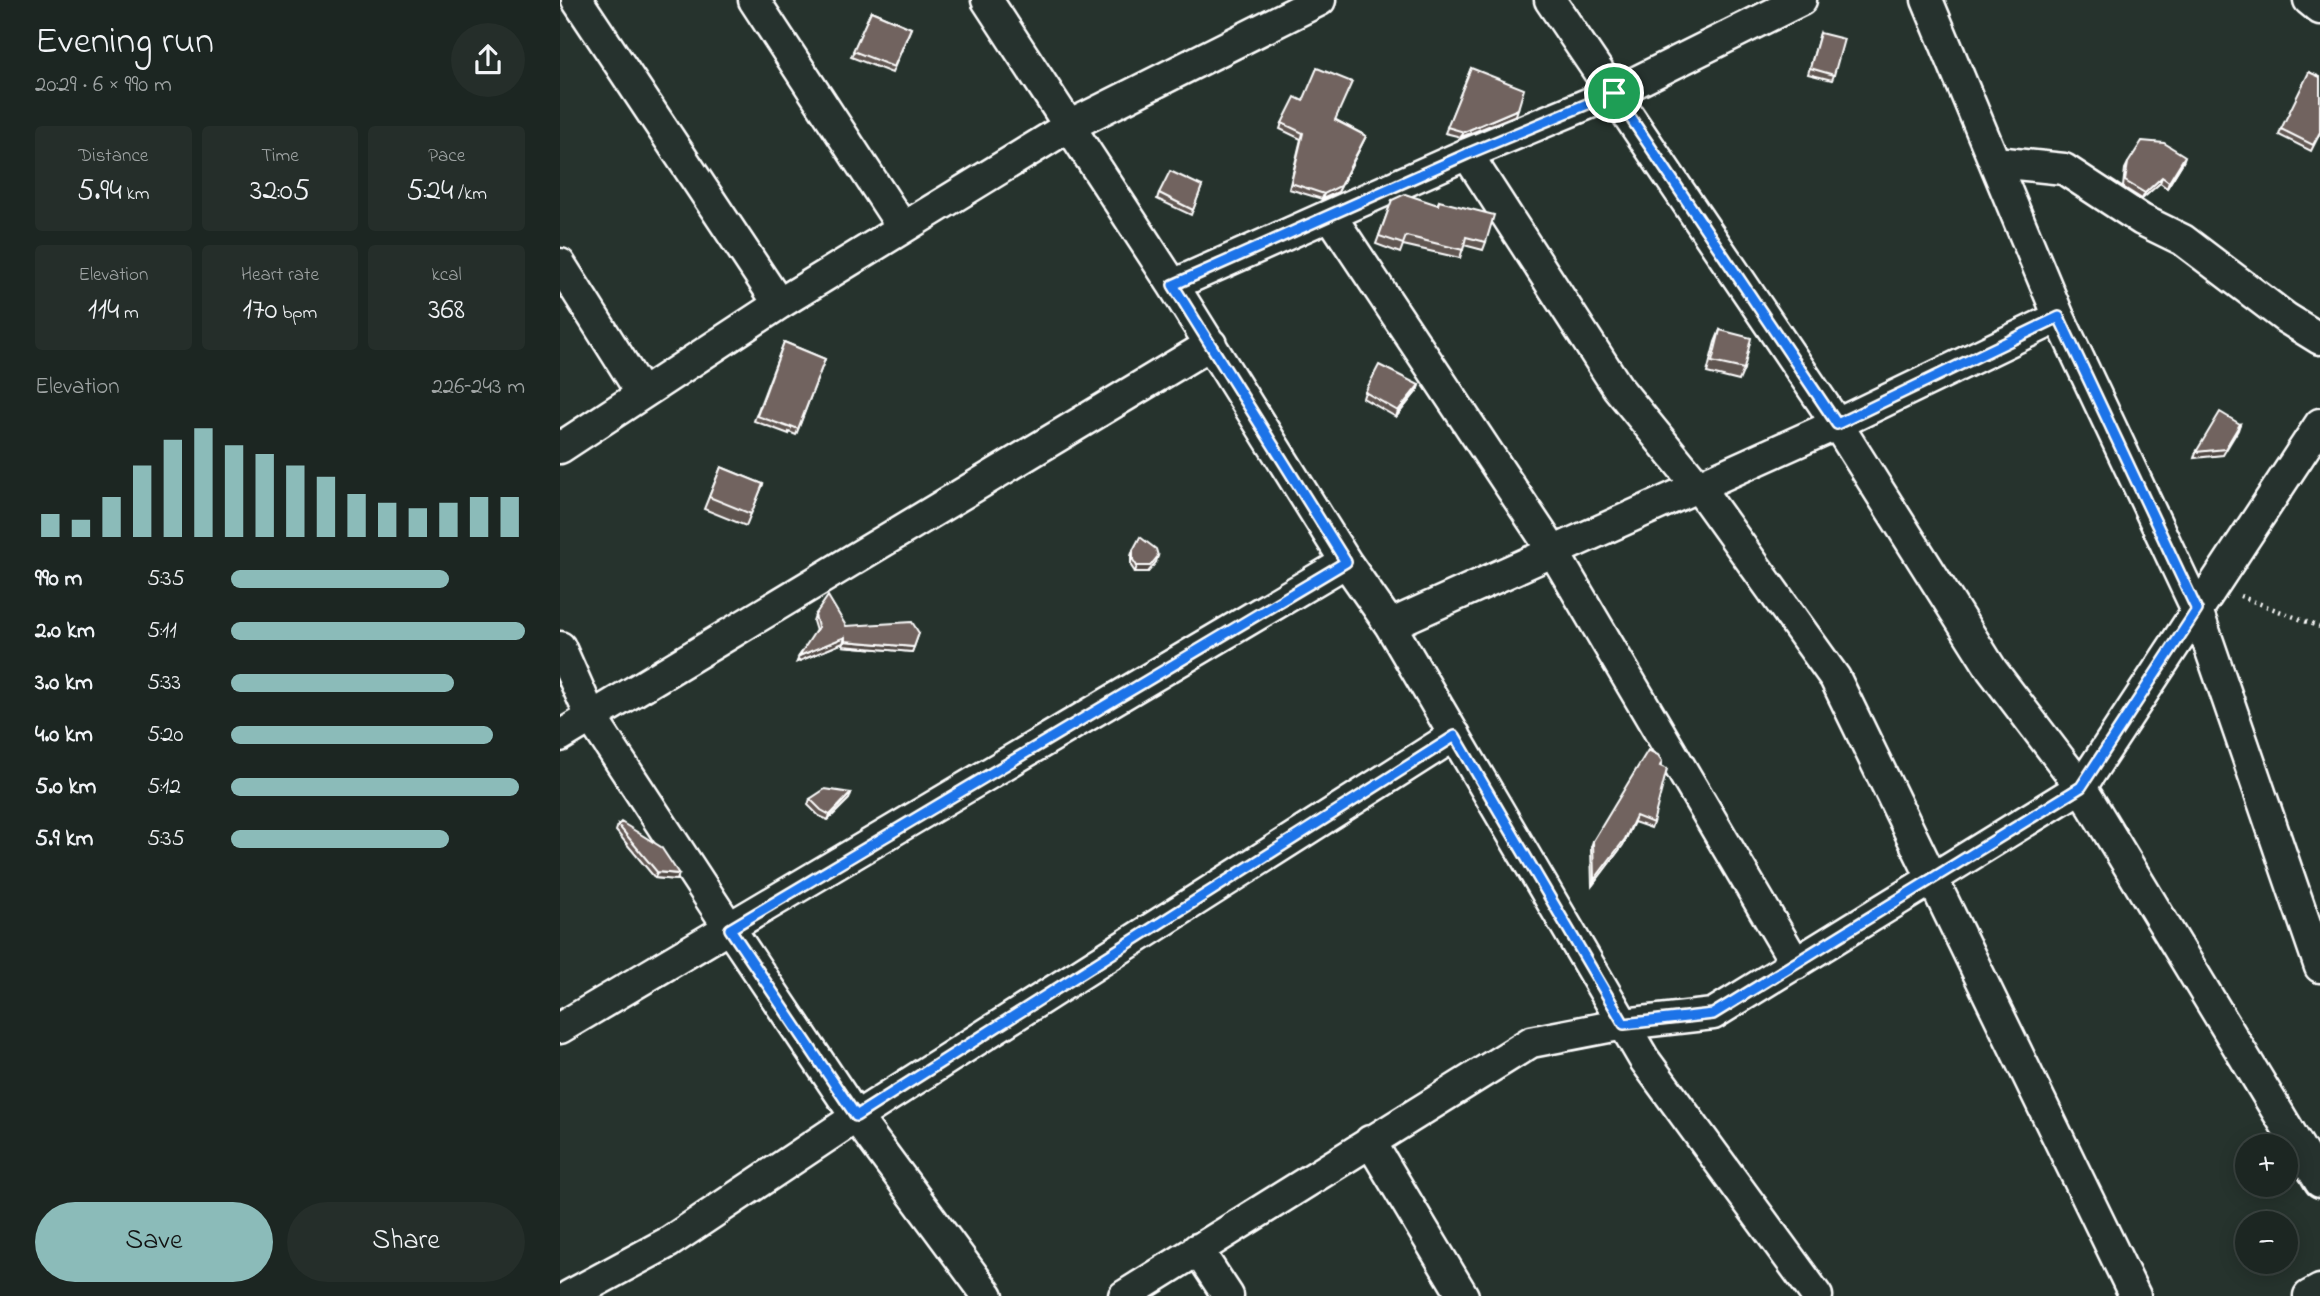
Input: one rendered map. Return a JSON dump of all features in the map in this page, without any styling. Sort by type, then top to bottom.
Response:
[{"type":"street","points":[[754,0],[903,228]]},
{"type":"street","points":[[987,0],[1071,125],[1346,562],[1390,625],[1644,1059],[1817,1296]]},
{"type":"street","points":[[560,448],[779,304],[1071,125],[1320,0]]},
{"type":"street","points":[[1550,0],[1837,424],[1992,670],[2081,787],[2320,1182]]},
{"type":"street","points":[[1173,285],[1467,154],[1614,93],[1801,0]]},
{"type":"street","points":[[1927,0],[2059,317],[2197,610],[2320,967]]},
{"type":"street","points":[[2309,0],[2320,9]]},
{"type":"street","points":[[578,8],[779,304]]},
{"type":"street","points":[[1467,154],[1618,388],[1697,485],[1835,678],[2135,1296]]},
{"type":"street","points":[[1996,162],[2064,169],[2142,220],[2183,240],[2286,318],[2320,340]]},
{"type":"street","points":[[1330,215],[1553,551],[1796,964]]},
{"type":"street","points":[[560,264],[642,394]]},
{"type":"street","points":[[1390,625],[1837,424],[2059,317]]},
{"type":"street","points":[[560,736],[1211,344]]},
{"type":"street","points":[[1124,1296],[1531,1042],[1624,1024],[1713,1014],[2081,787],[2320,424]]},
{"type":"street","points":[[560,1028],[1346,562]]},
{"type":"street","points":[[560,647],[591,717],[730,929],[856,1116],[988,1296]]},
{"type":"street","points":[[569,1296],[669,1242],[856,1116],[1455,736]]},
{"type":"street","points":[[1370,1141],[1463,1296]]},
{"type":"street","points":[[1197,1249],[1228,1296]]},
{"type":"street","points":[[2309,1296],[2320,1290]]},
{"type":"path","points":[[2213,585],[2320,626]]},
{"type":"building","points":[[871,11],[911,28],[894,67],[853,51]]},
{"type":"building","points":[[1820,33],[1844,39],[1834,75],[1810,68]]},
{"type":"building","points":[[1317,68],[1352,82],[1335,120],[1366,136],[1340,186],[1324,194],[1291,183],[1303,133],[1282,123],[1295,97],[1303,101]]},
{"type":"building","points":[[1471,68],[1524,89],[1518,109],[1464,132],[1447,127]]},
{"type":"building","points":[[2309,72],[2320,77],[2320,132],[2313,145],[2281,129]]},
{"type":"building","points":[[2142,141],[2164,143],[2185,156],[2169,182],[2162,177],[2145,193],[2125,181],[2128,163]]},
{"type":"building","points":[[1170,171],[1202,186],[1193,210],[1159,193]]},
{"type":"building","points":[[1405,194],[1438,205],[1439,201],[1494,215],[1486,242],[1466,237],[1463,250],[1406,236],[1403,244],[1379,236],[1392,200]]},
{"type":"building","points":[[1720,330],[1751,338],[1744,369],[1712,362]]},
{"type":"building","points":[[784,342],[825,359],[798,429],[757,416]]},
{"type":"building","points":[[1379,365],[1419,385],[1398,411],[1365,392]]},
{"type":"building","points":[[2220,412],[2240,424],[2225,449],[2196,452]]},
{"type":"building","points":[[721,467],[763,484],[751,514],[709,497]]},
{"type":"building","points":[[1140,537],[1156,549],[1158,556],[1150,566],[1137,566],[1133,560],[1133,550]]},
{"type":"building","points":[[828,596],[846,626],[912,622],[919,633],[914,647],[845,641],[845,637],[799,656],[818,627],[815,615]]},
{"type":"building","points":[[1648,750],[1658,755],[1662,761],[1660,766],[1667,769],[1653,823],[1636,816],[1625,839],[1594,880],[1593,841]]},
{"type":"building","points":[[825,789],[851,793],[830,815],[810,799]]},
{"type":"building","points":[[621,822],[661,847],[679,874],[657,872],[618,825]]},
{"type":"route","points":[[1614,93],[1837,424],[2059,317],[2197,610],[2081,787],[1713,1014],[1624,1024],[1455,736],[856,1116],[730,929],[1346,562],[1173,285],[1467,154],[1614,93]]}]
